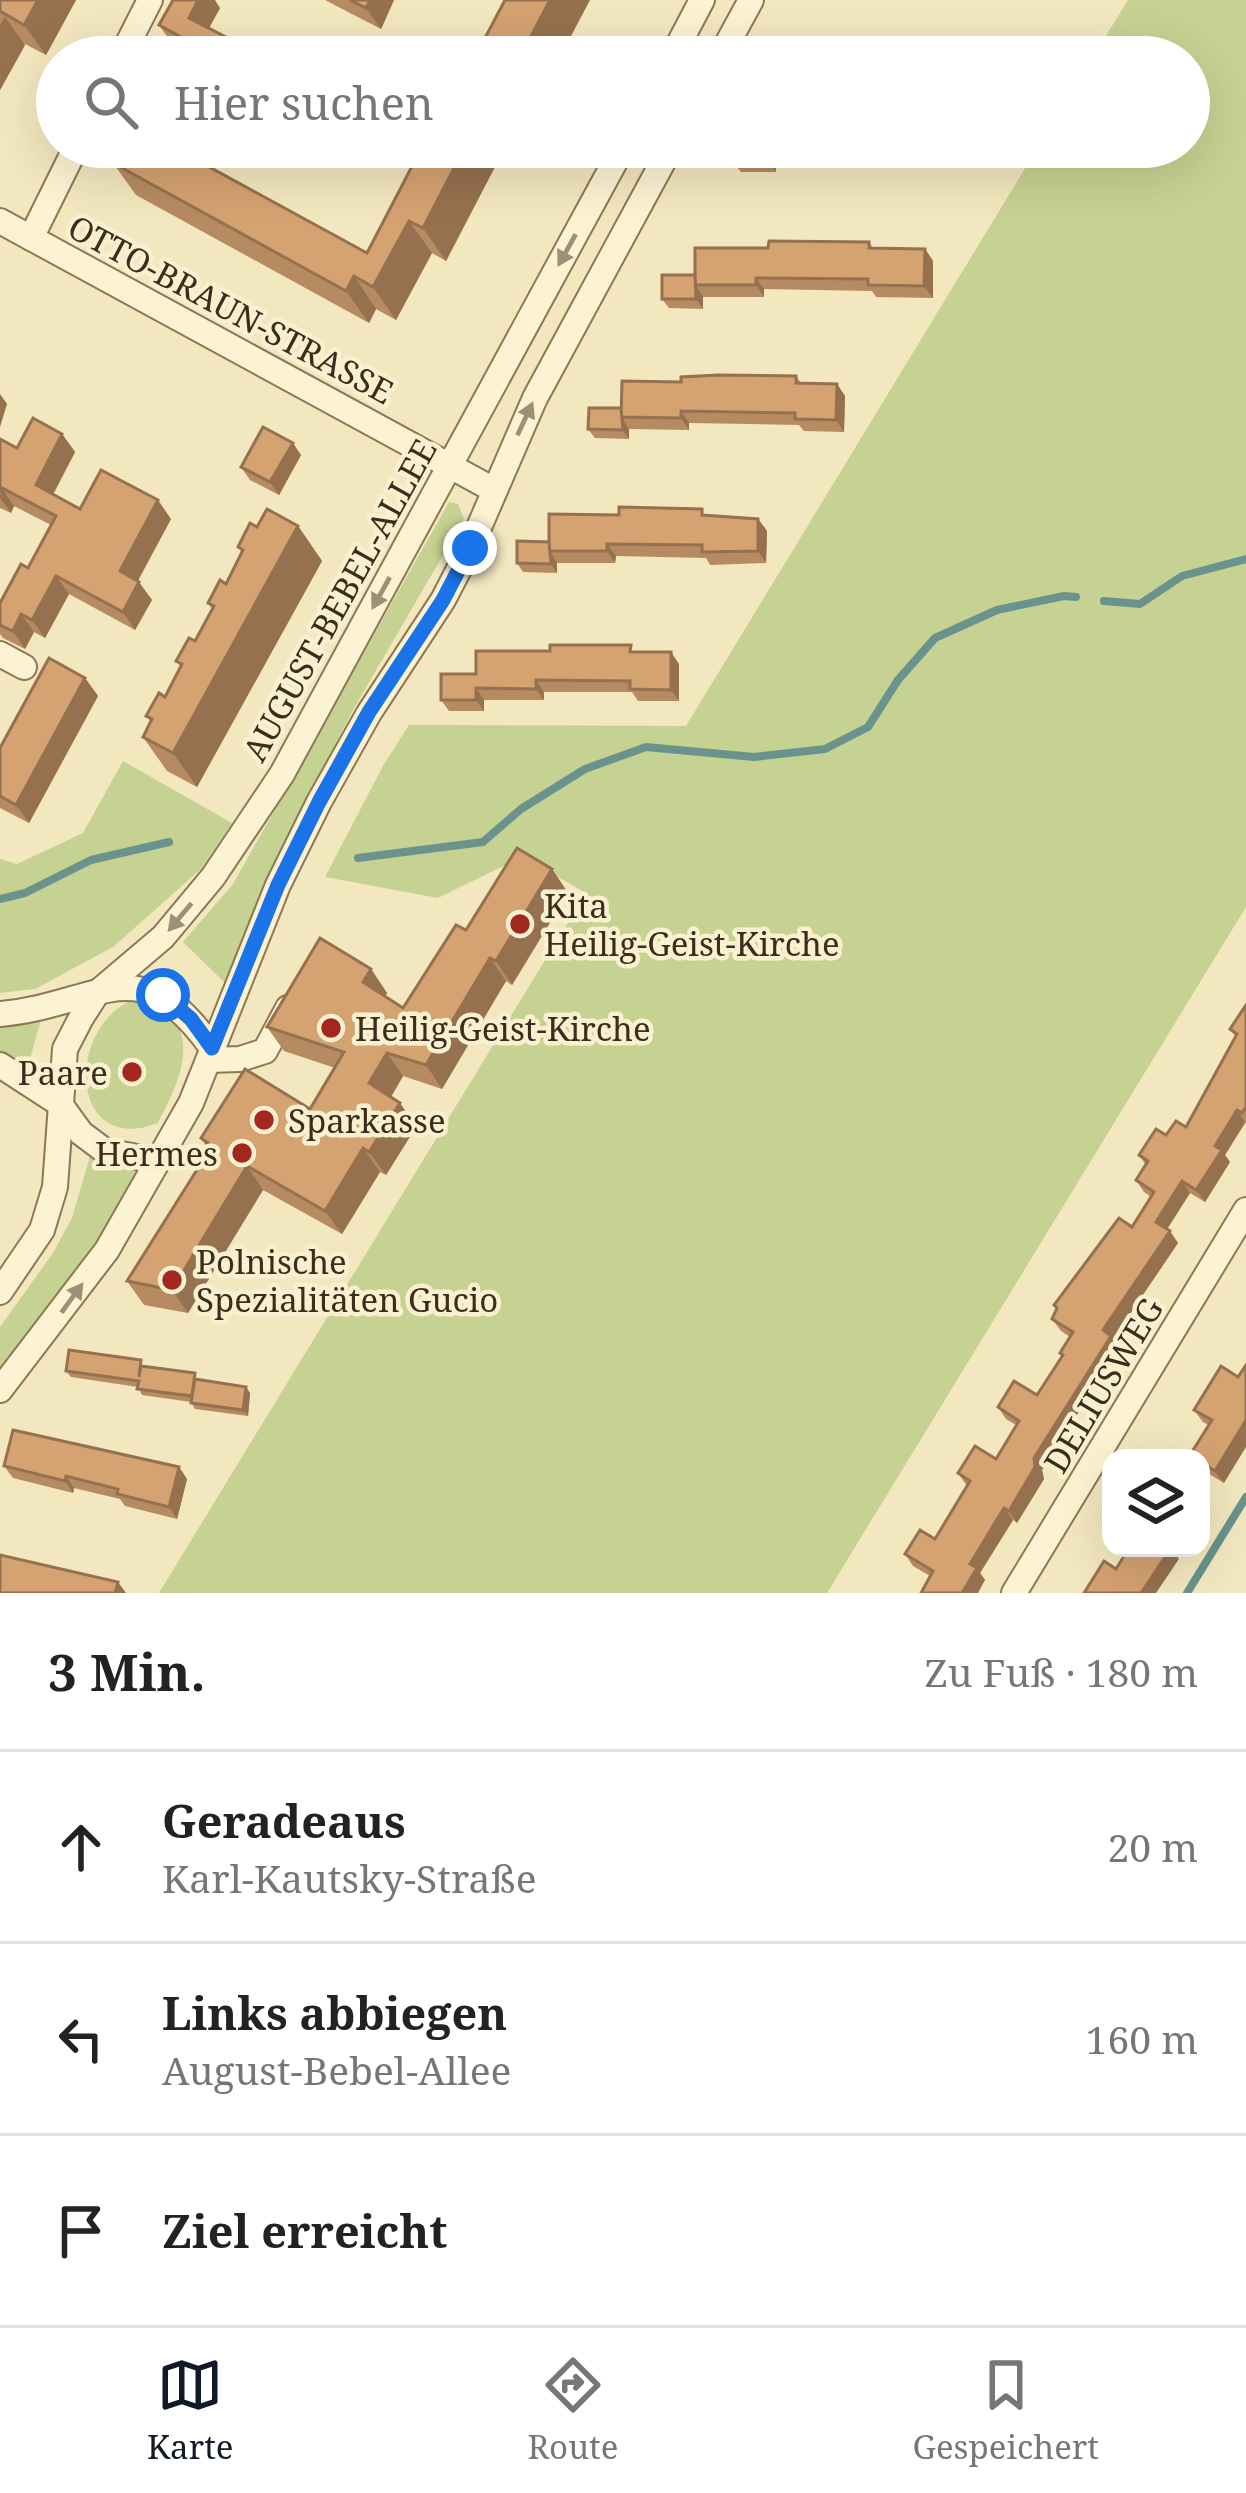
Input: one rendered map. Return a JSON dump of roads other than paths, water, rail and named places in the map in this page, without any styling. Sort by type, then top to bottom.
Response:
[{"type":"street","points":[[132,36],[150,0]]},
{"type":"street","points":[[682,36],[702,0]]},
{"type":"street","points":[[731,36],[751,0]]},
{"type":"street","points":[[31,238],[66,168]]},
{"type":"street","name":"AUGUST-BEBEL-ALLEE","points":[[60,1104],[65,1049],[97,993],[163,937],[213,878],[282,774],[612,168]]},
{"type":"street","points":[[0,1390],[107,1250],[191,1103],[278,885],[319,802],[369,712],[443,600],[536,398],[660,168]]},
{"type":"street","name":"OTTO-BRAUN-STRASSE","points":[[0,221],[494,490]]},
{"type":"street","points":[[0,654],[24,667]]},
{"type":"street","points":[[0,1014],[138,986],[163,995],[191,1019],[210,1054]]},
{"type":"street","points":[[210,1054],[240,1059],[265,1051],[297,991]]},
{"type":"street","points":[[0,1065],[60,1104],[81,1133],[105,1150],[158,1161]]},
{"type":"street","points":[[0,1292],[42,1230],[55,1187],[60,1104]]},
{"type":"street","name":"DELIUSWEG","points":[[1015,1593],[1246,1210]]},
{"type":"waterway","points":[[1104,601],[1140,604],[1182,576],[1246,559]]},
{"type":"waterway","points":[[358,858],[483,842],[521,809],[585,769],[646,747],[754,757],[825,749],[868,727],[898,680],[935,638],[997,610],[1076,597]]},
{"type":"waterway","points":[[0,899],[25,893],[91,860],[169,842]]},
{"type":"waterway","points":[[1187,1593],[1246,1497]]},
{"type":"place","name":"Kita Heilig-Geist-Kirche","points":[[520,924]]},
{"type":"place","name":"Heilig-Geist-Kirche","points":[[331,1028]]},
{"type":"place","name":"Paare","points":[[132,1072]]},
{"type":"place","name":"Sparkasse","points":[[264,1120]]},
{"type":"place","name":"Hermes","points":[[242,1153]]},
{"type":"place","name":"Polnische Spezialitäten Gucio","points":[[172,1280]]}]
